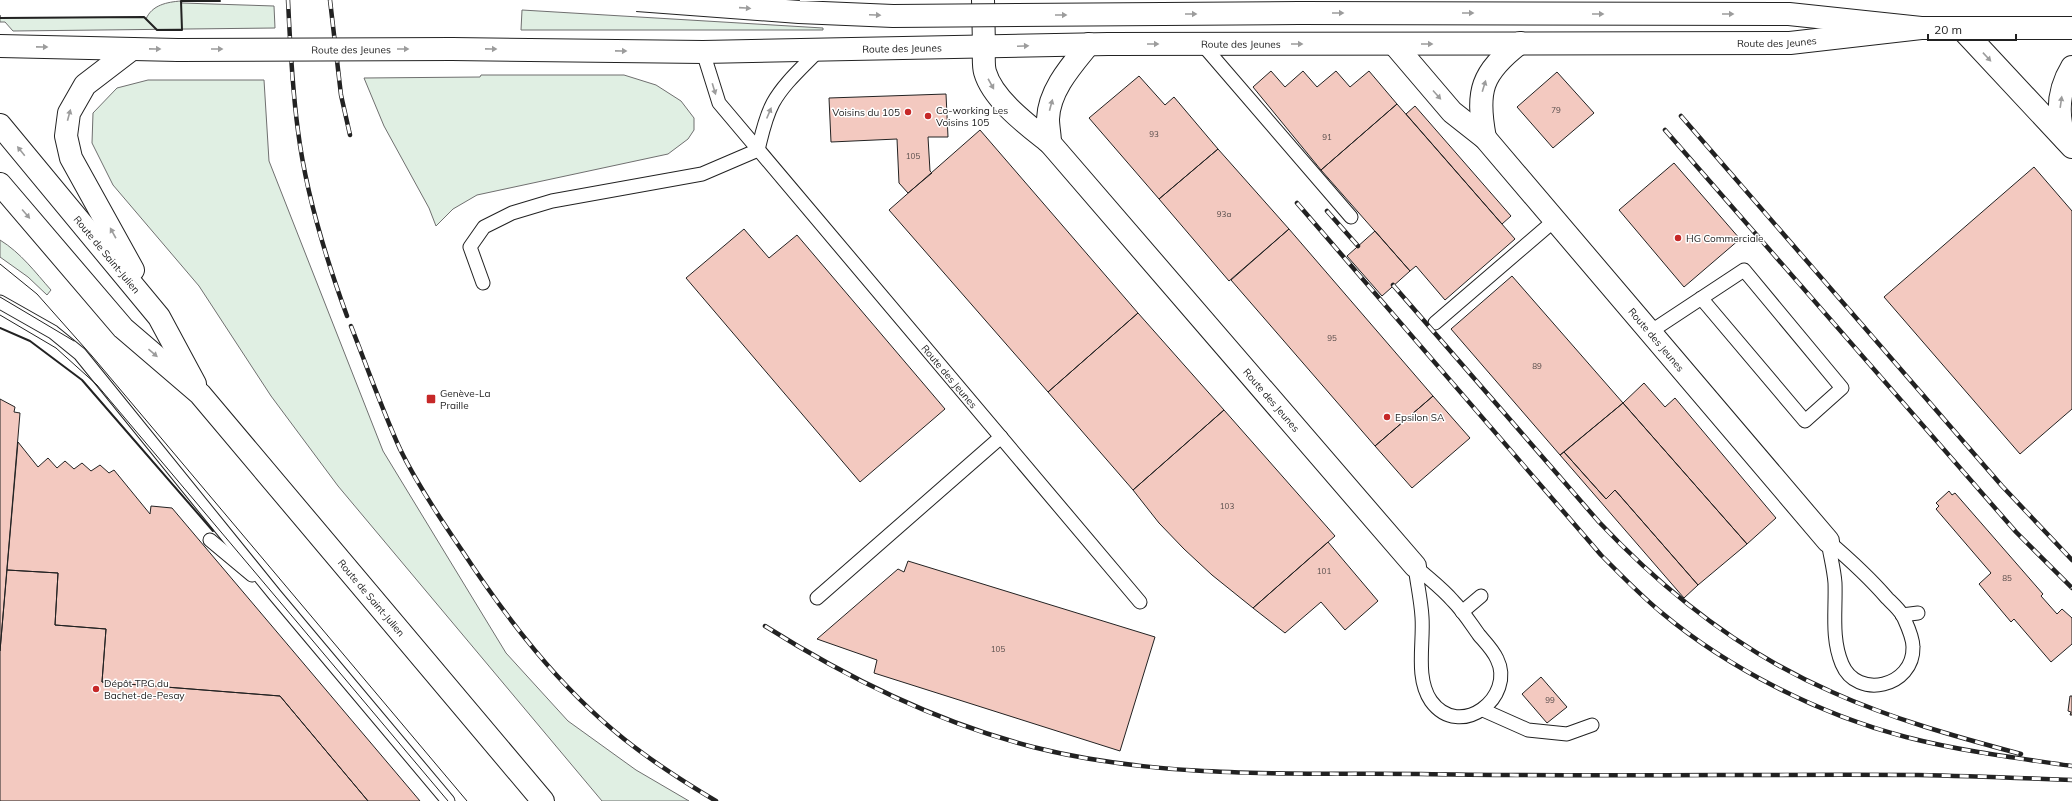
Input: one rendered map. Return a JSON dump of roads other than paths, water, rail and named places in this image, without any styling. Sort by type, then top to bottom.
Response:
[{"type":"main road","points":[[637,0],[799,12],[894,16],[1299,13],[1789,14],[1921,28]]},
{"type":"main road","points":[[983,0],[984,47]]},
{"type":"main road","name":"Route des Jeunes","points":[[0,46],[178,50],[452,49],[703,52],[1089,44],[1790,42],[1921,28],[2072,28]]},
{"type":"main road","points":[[1961,28],[2068,143]]},
{"type":"main road","points":[[1485,138],[1480,100],[1484,83],[1491,70],[1502,57],[1520,43]]},
{"type":"main road","points":[[1050,143],[1048,118],[1055,92],[1065,74],[1089,44]]},
{"type":"main road","name":"Route des Jeunes","points":[[1394,44],[1452,112],[1485,138],[1828,541]]},
{"type":"main road","name":"Route des Jeunes","points":[[984,47],[985,72],[996,93],[1022,120],[1050,143],[1415,566]]},
{"type":"main road","points":[[132,49],[85,85],[69,113],[66,136],[71,158],[159,317]]},
{"type":"main road","points":[[2068,143],[2059,122],[2064,80],[2072,67]]},
{"type":"main road","name":"Route de Saint-Julien","points":[[0,125],[159,317],[200,394]]},
{"type":"main road","name":"Route de Saint-Julien","points":[[0,184],[123,328],[200,394],[543,801]]},
{"type":"lane","points":[[1202,44],[1351,217]]},
{"type":"lane","points":[[483,283],[470,247],[484,227],[512,213],[552,201],[702,174],[758,150],[765,124],[773,103],[787,83],[819,50]]},
{"type":"lane","name":"Route des Jeunes","points":[[703,52],[719,103],[1140,602]]},
{"type":"lane","points":[[1435,323],[1555,220]]},
{"type":"lane","points":[[1650,332],[1701,298],[1744,270],[1842,388],[1805,421],[1701,298]]},
{"type":"lane","points":[[0,302],[53,332],[80,354],[275,595],[448,801]]},
{"type":"lane","points":[[817,598],[1001,437]]},
{"type":"lane","points":[[210,540],[275,595]]},
{"type":"lane","points":[[1828,541],[1864,571],[1902,615],[1913,647],[1912,656],[1904,672],[1887,684],[1878,686],[1855,681],[1847,673],[1842,663],[1834,638],[1835,582],[1828,541]]},
{"type":"lane","points":[[1415,566],[1453,601],[1498,660],[1501,675],[1498,690],[1483,710],[1465,718],[1444,713],[1431,701],[1422,670],[1422,618],[1415,566]]},
{"type":"lane","points":[[1462,612],[1481,596]]},
{"type":"lane","points":[[1902,615],[1918,612]]},
{"type":"lane","points":[[1483,710],[1528,730],[1567,734],[1592,724]]},
{"type":"tram line","points":[[0,264],[37,294],[92,356],[467,801]]},
{"type":"tram line","points":[[0,297],[74,341]]},
{"type":"tram line","points":[[0,315],[56,348],[97,385],[448,801]]},
{"type":"railway","points":[[288,0],[290,49],[296,115],[306,178],[317,225],[347,316]]},
{"type":"railway","points":[[330,0],[341,95],[350,135]]},
{"type":"railway","points":[[1681,116],[2002,486],[2072,560]]},
{"type":"railway","points":[[1665,130],[2016,532],[2072,588]]},
{"type":"railway","points":[[1297,203],[1601,555],[1646,599],[1688,634],[1716,653],[1777,688],[1809,703],[1874,728],[1906,737],[1988,754],[2072,766]]},
{"type":"railway","points":[[1327,211],[1358,246]]},
{"type":"railway","points":[[1393,285],[1599,522],[1651,573],[1678,597],[1707,619],[1736,640],[1767,659],[1799,676],[1855,702],[1901,719],[2021,754]]},
{"type":"railway","points":[[351,326],[393,434],[414,475],[453,537],[515,626],[577,697],[624,739],[680,779],[716,801]]},
{"type":"railway","points":[[765,626],[861,681],[928,712],[962,725],[1033,747],[1129,765],[1226,772],[1275,773],[1918,775],[2072,780]]},
{"type":"place","name":"Voisins du 105","points":[[908,112]]},
{"type":"place","name":"Co-working Les Voisins 105","points":[[928,116]]},
{"type":"place","name":"HG Commerciale","points":[[1678,238]]},
{"type":"place","name":"Genève-La Praille","points":[[431,399]]},
{"type":"place","name":"Epsilon SA","points":[[1387,417]]},
{"type":"place","name":"Dépôt TPG du Bachet-de-Pesay","points":[[96,689]]}]
